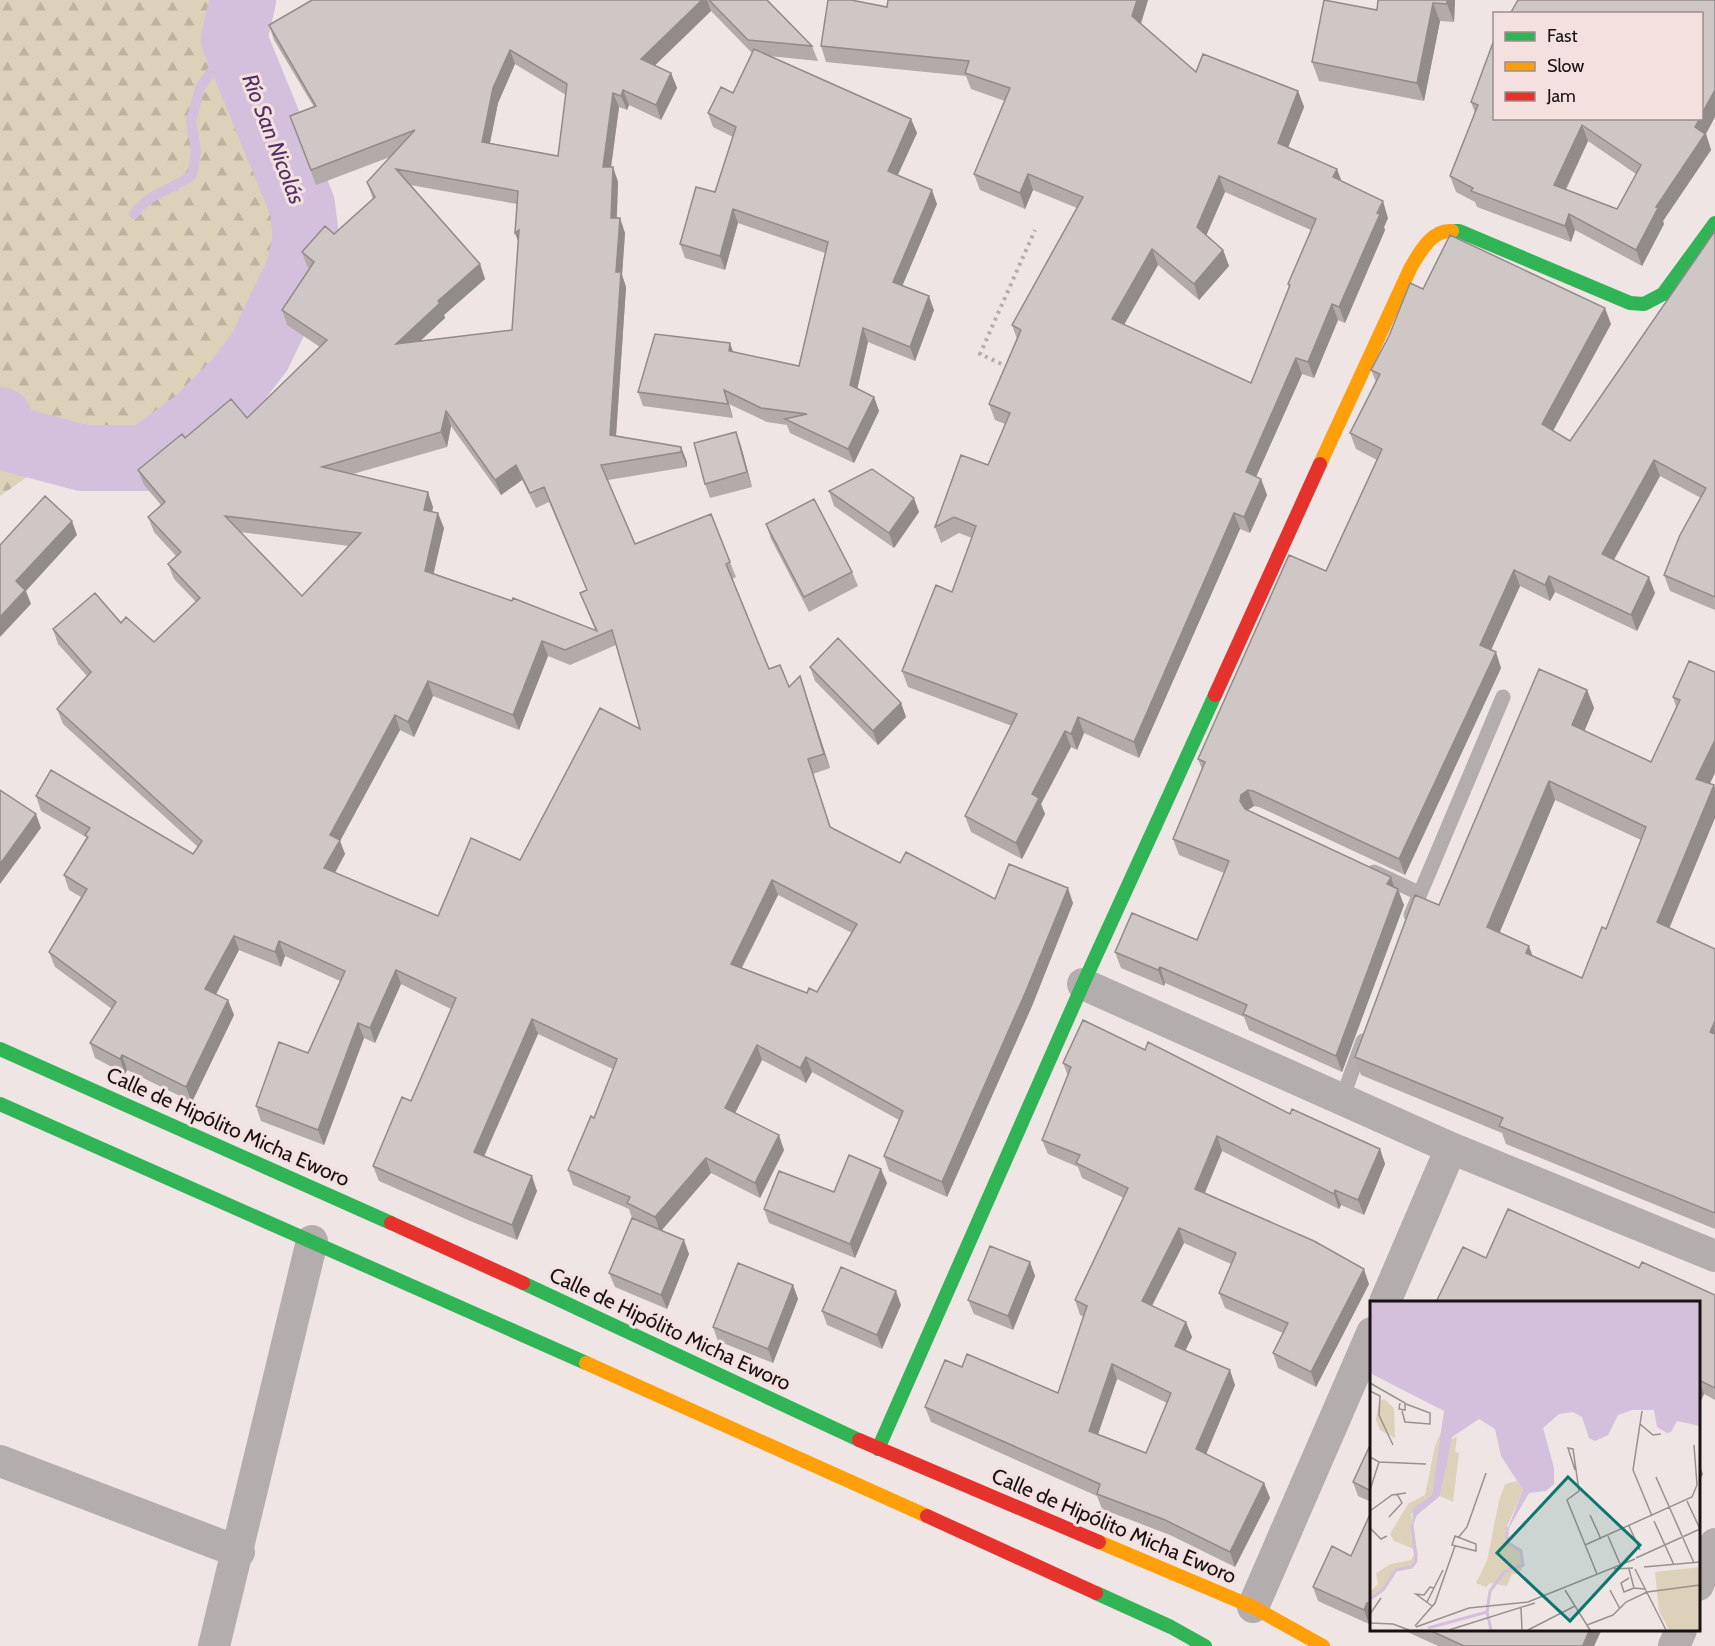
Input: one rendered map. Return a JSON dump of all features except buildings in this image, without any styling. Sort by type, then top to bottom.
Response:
[{"type":"main road","points":[[878,1449],[1083,984],[1397,294],[1425,245],[1433,236],[1444,230],[1459,231],[1630,303],[1644,304],[1663,294],[1715,223]]},
{"type":"main road","name":"Calle de Hipólito Micha Eworo","points":[[0,1049],[503,1273],[878,1449],[1253,1607],[1323,1646]]},
{"type":"main road","points":[[0,1104],[754,1437],[1171,1627],[1205,1646]]},
{"type":"street","points":[[1083,984],[1451,1148],[1715,1256]]},
{"type":"street","points":[[1384,1301],[1451,1148]]},
{"type":"street","points":[[214,1646],[239,1552],[312,1241]]},
{"type":"street","points":[[1253,1607],[1370,1335]]},
{"type":"street","points":[[0,1461],[239,1552]]},
{"type":"street","points":[[1700,1580],[1715,1544]]},
{"type":"street","points":[[1674,1646],[1680,1631]]},
{"type":"lane","points":[[1407,926],[1503,697]]},
{"type":"lane","points":[[1357,864],[1419,893]]},
{"type":"lane","points":[[1342,1099],[1370,1023]]},
{"type":"path","points":[[1012,369],[980,354],[1035,230]]},
{"type":"green space","points":[[0,0],[244,0],[236,10],[295,164],[323,256],[271,351],[197,423],[131,460],[63,452],[0,496]]},
{"type":"waterway","name":"Río San Nicolás","points":[[0,420],[2,428],[15,440],[83,458],[146,458],[196,422],[239,379],[259,353],[299,270],[306,237],[302,205],[234,39],[243,0]]},
{"type":"waterway","points":[[134,214],[153,196],[192,175],[196,151],[191,121],[200,88],[234,39]]},
{"type":"traffic: fast","points":[[1452,231],[1459,231],[1630,303],[1644,304],[1663,294],[1715,223]]},
{"type":"traffic: fast","points":[[878,1449],[1083,984],[1215,695]]},
{"type":"traffic: fast","points":[[0,1049],[391,1223]]},
{"type":"traffic: fast","points":[[0,1104],[586,1363]]},
{"type":"traffic: fast","points":[[523,1283],[859,1440]]},
{"type":"traffic: fast","points":[[1096,1593],[1171,1627],[1205,1646]]},
{"type":"traffic: slow","points":[[1320,464],[1411,267],[1427,243],[1438,234],[1452,231]]},
{"type":"traffic: slow","points":[[586,1363],[927,1516]]},
{"type":"traffic: slow","points":[[1099,1542],[1253,1607],[1323,1646]]},
{"type":"traffic: jam","points":[[1215,695],[1320,464]]},
{"type":"traffic: jam","points":[[391,1223],[523,1283]]},
{"type":"traffic: jam","points":[[859,1440],[1099,1542]]},
{"type":"traffic: jam","points":[[927,1516],[1096,1593]]}]
